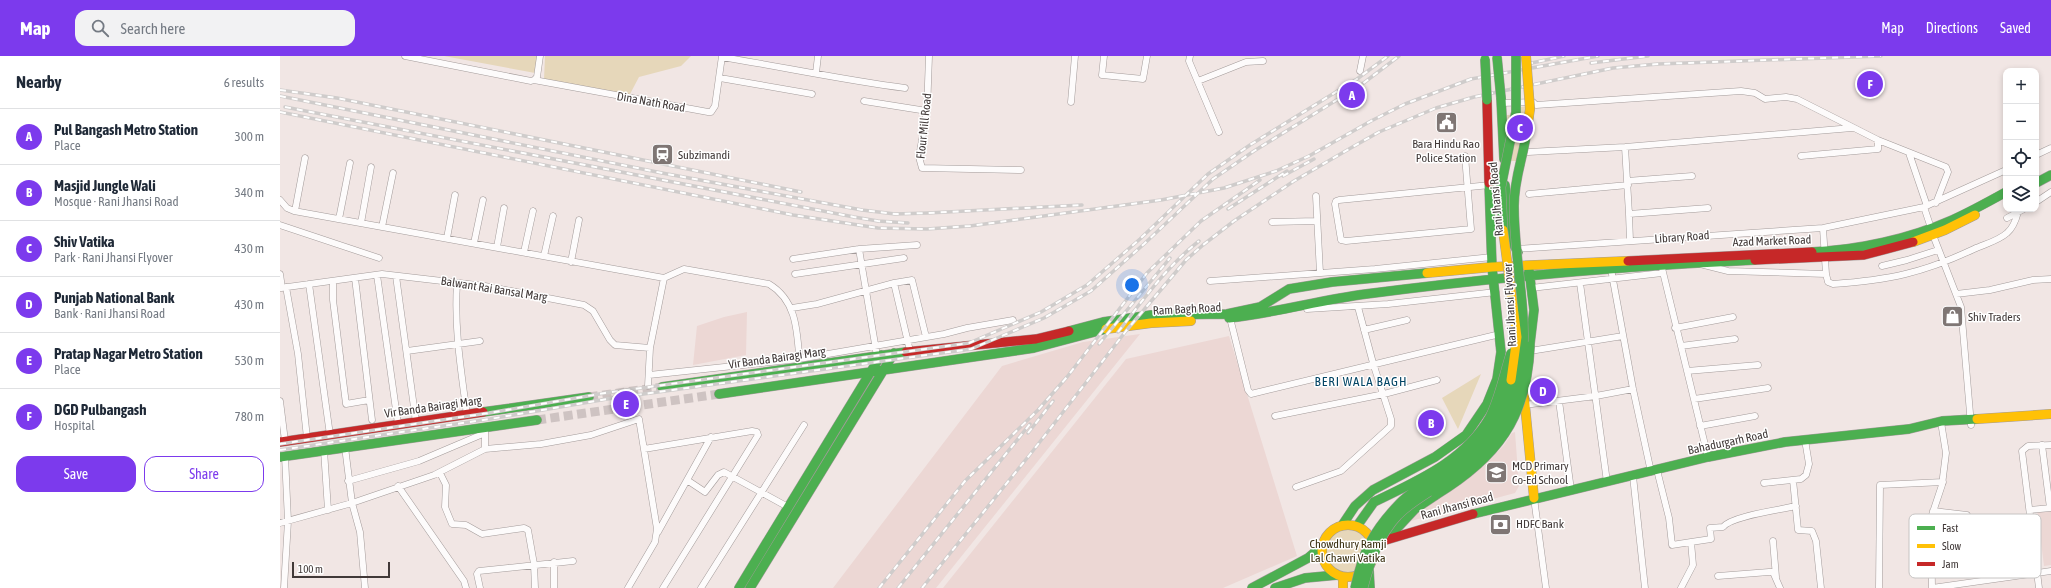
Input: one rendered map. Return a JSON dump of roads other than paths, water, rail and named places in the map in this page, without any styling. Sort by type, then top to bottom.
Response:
[{"type":"main road","name":"Rani Jhansi Road","points":[[1374,552],[1387,539],[1534,498],[1524,402],[1534,310],[1529,270],[1512,242],[1506,194],[1497,56]]},
{"type":"main road","points":[[1510,56],[1516,75]]},
{"type":"main road","name":"Rani Jhansi Flyover","points":[[1355,588],[1361,560],[1374,533],[1401,502],[1455,466],[1474,449],[1493,425],[1510,391],[1517,337],[1506,265],[1501,214],[1503,173],[1516,112],[1516,56]]},
{"type":"main road","name":"Rani Jhansi Flyover","points":[[1362,588],[1369,562],[1381,537],[1406,508],[1460,472],[1481,453],[1500,428],[1517,393],[1525,348],[1525,328],[1514,207],[1515,180],[1527,132],[1530,109],[1526,56]]},
{"type":"main road","points":[[1528,79],[1533,56]]},
{"type":"main road","name":"Rani Jhansi Road","points":[[1343,524],[1355,506],[1373,490],[1435,457],[1466,435],[1487,404],[1496,379],[1501,352],[1492,262],[1485,58]]},
{"type":"main road","points":[[2038,176],[2051,170]]},
{"type":"main road","points":[[2039,181],[2051,175]]},
{"type":"main road","name":"Azad Market Road","points":[[1932,232],[1943,224],[2003,194]]},
{"type":"main road","name":"Azad Market Road","points":[[1529,270],[1824,254],[1864,255],[1905,245],[2003,199]]},
{"type":"main road","name":"Azad Market Road","points":[[1529,270],[1661,269],[1697,263],[1824,254]]},
{"type":"main road","name":"Ram Bagh Road","points":[[883,371],[1034,348],[1099,330],[1151,323],[1230,318],[1259,311],[1289,289],[1332,282],[1492,262],[1529,270]]},
{"type":"main road","name":"Ram Bagh Road","points":[[894,353],[1036,339],[1103,322],[1151,315],[1227,314],[1278,311],[1364,294],[1493,279],[1529,270]]},
{"type":"main road","points":[[1332,282],[1333,299]]},
{"type":"main road","points":[[1387,539],[1415,509],[1462,480],[1483,462],[1493,451],[1514,420],[1525,394],[1529,376],[1530,344],[1525,328]]},
{"type":"main road","points":[[1357,526],[1374,502],[1445,465],[1473,440],[1489,418],[1517,337]]},
{"type":"main road","points":[[750,588],[790,511],[870,372],[878,352]]},
{"type":"main road","name":"Vir Banda Bairagi Marg","points":[[662,387],[800,363],[878,352],[894,353]]},
{"type":"main road","points":[[739,588],[894,353]]},
{"type":"main road","points":[[719,394],[883,371]]},
{"type":"main road","points":[[1496,379],[1524,402]]},
{"type":"main road","name":"Vir Banda Bairagi Marg","points":[[283,441],[589,397]]},
{"type":"main road","name":"Bahadurgarh Road","points":[[1534,498],[1633,476],[1708,457],[1804,440],[1930,425],[2051,414]]},
{"type":"main road","name":"Bahadurgarh Road","points":[[1970,422],[2051,419]]},
{"type":"main road","points":[[283,456],[485,430],[537,420]]},
{"type":"main road","points":[[1252,588],[1308,558],[1322,546],[1328,533],[1343,524],[1357,526],[1367,532],[1372,540],[1374,552],[1369,566],[1370,588]]},
{"type":"main road","points":[[1322,546],[1322,558],[1326,566],[1340,576],[1343,588]]},
{"type":"main road","points":[[1275,588],[1305,578],[1357,576],[1369,566]]},
{"type":"street","points":[[405,56],[534,80],[537,77],[540,56]]},
{"type":"street","points":[[722,56],[863,83],[905,88]]},
{"type":"street","name":"Dina Nath Road","points":[[534,80],[711,112],[715,106],[722,56]]},
{"type":"street","points":[[816,74],[818,56]]},
{"type":"street","name":"Flour Mill Road","points":[[929,56],[927,111],[919,157],[922,168],[1021,170]]},
{"type":"street","points":[[1071,102],[1075,56]]},
{"type":"street","points":[[1104,56],[1102,75],[1143,79],[1147,56]]},
{"type":"street","points":[[1190,56],[1189,61],[1219,132]]},
{"type":"street","points":[[1360,71],[1364,56]]},
{"type":"street","points":[[1198,81],[1246,62],[1263,61]]},
{"type":"street","points":[[720,78],[812,94]]},
{"type":"street","points":[[1501,101],[1533,102],[1536,105],[1746,91],[1755,93],[1765,99],[1786,97],[1796,99],[1878,140],[1948,168],[1948,172],[1936,203]]},
{"type":"street","points":[[864,101],[927,111]]},
{"type":"street","points":[[1528,152],[1626,147],[1852,128]]},
{"type":"street","points":[[1801,156],[1878,149],[1878,140]]},
{"type":"street","points":[[1626,147],[1630,240]]},
{"type":"street","points":[[2039,154],[2051,148]]},
{"type":"street","points":[[1909,153],[1938,250],[1961,307],[1970,422]]},
{"type":"street","points":[[1465,156],[1467,188],[1471,229],[1346,241],[1341,240],[1336,201],[1467,188],[1490,185]]},
{"type":"street","points":[[295,211],[305,158]]},
{"type":"street","points":[[339,219],[350,163]]},
{"type":"street","points":[[361,223],[371,167]]},
{"type":"street","name":"Library Road","points":[[1516,249],[1823,228],[1926,207],[2003,171]]},
{"type":"street","points":[[382,227],[393,173]]},
{"type":"street","points":[[1528,194],[1692,176]]},
{"type":"street","points":[[2039,200],[2051,192]]},
{"type":"street","points":[[446,238],[455,195]]},
{"type":"street","points":[[1316,196],[1320,273]]},
{"type":"street","points":[[280,200],[286,208],[295,211],[664,278],[684,269],[769,284],[776,288],[792,308],[800,363],[649,375]]},
{"type":"street","points":[[474,243],[483,200]]},
{"type":"street","points":[[497,247],[504,208]]},
{"type":"street","points":[[1629,214],[1708,208]]},
{"type":"street","points":[[524,252],[533,211]]},
{"type":"street","points":[[2007,218],[2019,212]]},
{"type":"street","points":[[1823,228],[1824,254],[1828,282],[1833,284],[1872,281],[1912,273],[1943,264],[2000,237],[2012,227],[2020,212]]},
{"type":"street","points":[[544,256],[553,216]]},
{"type":"street","points":[[571,262],[579,220]]},
{"type":"street","points":[[1272,222],[1317,221]]},
{"type":"street","points":[[280,225],[379,258]]},
{"type":"street","points":[[792,259],[859,249],[917,245]]},
{"type":"street","points":[[859,249],[865,291],[878,352],[907,340],[951,333],[972,326],[1013,320]]},
{"type":"street","points":[[1882,266],[1938,250]]},
{"type":"street","points":[[795,274],[904,258]]},
{"type":"street","points":[[1210,281],[1492,262]]},
{"type":"street","points":[[1697,263],[1728,271],[1826,274]]},
{"type":"street","points":[[1611,269],[1633,389],[1654,471],[1669,518],[1672,545],[1711,539],[1710,528],[1723,527],[1726,524],[1749,514],[1756,515],[1796,506]]},
{"type":"street","points":[[1532,288],[1613,279],[1661,269],[1708,457]]},
{"type":"street","points":[[280,274],[298,354],[307,438]]},
{"type":"street","points":[[377,275],[398,424]]},
{"type":"street","name":"Balwant Rai Bansal Marg","points":[[283,288],[377,275],[457,283],[578,303],[593,311],[610,340],[615,345],[650,348]]},
{"type":"street","points":[[396,276],[416,422]]},
{"type":"street","points":[[355,278],[372,420]]},
{"type":"street","points":[[648,386],[650,348],[664,278]]},
{"type":"street","points":[[1956,294],[1990,290],[2033,280],[2051,279]]},
{"type":"street","points":[[792,308],[817,304],[894,283],[912,280],[926,337]]},
{"type":"street","points":[[333,281],[333,300],[346,404],[370,400]]},
{"type":"street","points":[[457,283],[455,314],[457,344],[467,414]]},
{"type":"street","points":[[894,283],[910,351]]},
{"type":"street","points":[[1580,283],[1607,482]]},
{"type":"street","points":[[309,284],[330,435]]},
{"type":"street","points":[[1278,311],[1358,307],[1496,292]]},
{"type":"street","points":[[1296,487],[1341,471],[1389,429],[1392,419],[1373,363],[1358,307]]},
{"type":"street","points":[[1675,328],[1733,317]]},
{"type":"street","points":[[1230,318],[1248,390],[1251,394],[1373,363],[1500,334]]},
{"type":"street","points":[[1364,330],[1407,320]]},
{"type":"street","points":[[1530,351],[1623,336]]},
{"type":"street","points":[[1681,346],[1735,339]]},
{"type":"street","points":[[407,351],[480,342]]},
{"type":"street","points":[[1687,371],[1758,365]]},
{"type":"street","points":[[1275,416],[1384,394],[1437,380]]},
{"type":"street","points":[[1694,399],[1768,388]]},
{"type":"street","points":[[1524,402],[1559,401],[1633,389]]},
{"type":"street","points":[[280,401],[283,441]]},
{"type":"street","points":[[1559,401],[1570,490]]},
{"type":"street","points":[[1700,426],[1755,416]]},
{"type":"street","points":[[280,523],[352,503],[398,486],[440,473],[485,449],[542,444],[591,435],[639,419],[657,529],[655,542],[628,588]]},
{"type":"street","points":[[1933,514],[1943,482],[1946,453],[1942,424]]},
{"type":"street","points":[[701,588],[804,425]]},
{"type":"street","points":[[348,480],[419,461],[485,430],[485,449]]},
{"type":"street","points":[[644,449],[752,431],[757,432],[758,435],[756,441],[663,588]]},
{"type":"street","points":[[656,535],[710,437]]},
{"type":"street","points":[[1764,483],[1804,478],[1808,473],[1809,464],[1804,440]]},
{"type":"street","points":[[2030,510],[2051,508],[2042,445]]},
{"type":"street","points":[[2031,514],[2022,451],[2026,447],[2051,445]]},
{"type":"street","points":[[345,447],[352,503],[360,532],[365,588]]},
{"type":"street","points":[[324,450],[328,510]]},
{"type":"street","points":[[283,456],[288,521],[284,588]]},
{"type":"street","points":[[687,480],[705,492],[720,473],[724,472],[762,491],[790,511]]},
{"type":"street","points":[[440,473],[446,485],[445,506],[452,524],[466,525],[482,534],[526,529],[529,531],[536,588]]},
{"type":"street","points":[[1633,476],[1646,588]]},
{"type":"street","points":[[1793,480],[1798,530],[1812,531],[1816,540],[1821,588]]},
{"type":"street","points":[[1879,588],[1878,543],[1880,485],[1943,482]]},
{"type":"street","points":[[398,486],[464,581],[466,588]]},
{"type":"street","points":[[1534,498],[1546,588]]},
{"type":"street","points":[[1933,511],[1967,514]]},
{"type":"street","points":[[1773,541],[1776,577]]},
{"type":"street","points":[[1681,588],[1693,565],[1692,542]]},
{"type":"street","points":[[480,588],[477,574],[479,571],[573,561]]},
{"type":"street","points":[[554,562],[554,588]]},
{"type":"street","points":[[2041,573],[2051,571]]},
{"type":"street","points":[[1718,576],[1773,572],[1780,588]]},
{"type":"street","points":[[1932,578],[1932,588],[2003,578]]},
{"type":"street","points":[[2038,578],[2039,588]]},
{"type":"tunnel","points":[[589,397],[662,387]]},
{"type":"tunnel","points":[[537,420],[719,394]]},
{"type":"railway","points":[[280,444],[489,413],[605,393],[969,343],[1041,312],[1087,285],[1140,239],[1208,174],[1250,145],[1357,79],[1388,56]]},
{"type":"railway","points":[[280,450],[490,419],[607,399],[971,349],[1044,318],[1091,291],[1144,244],[1213,179],[1254,151],[1361,85],[1399,56]]},
{"type":"railway","points":[[1527,64],[1564,56]]},
{"type":"railway","points":[[280,112],[793,215],[878,228],[927,229],[970,226],[1161,200],[1224,188],[1276,171],[1309,156],[1371,121],[1405,104],[1471,79],[1598,56]]},
{"type":"railway","points":[[1591,63],[1648,56]]},
{"type":"railway","points":[[922,588],[1032,452],[1126,331],[1186,260],[1234,221],[1294,181],[1379,132],[1436,108],[1474,97],[1613,68],[1658,64],[1881,56]]},
{"type":"railway","points":[[280,90],[337,98],[801,192]]},
{"type":"railway","points":[[280,96],[662,173],[862,210],[895,214],[1082,205]]},
{"type":"railway","points":[[285,107],[854,217],[878,221],[908,223]]},
{"type":"railway","points":[[1283,176],[1314,159]]},
{"type":"railway","points":[[1228,209],[1287,171]]},
{"type":"railway","points":[[879,588],[965,481],[1038,410],[1067,377],[1147,273],[1201,221],[1260,180]]},
{"type":"railway","points":[[1118,332],[1166,272],[1199,241]]},
{"type":"railway","points":[[1099,344],[1170,258]]},
{"type":"railway","points":[[1028,433],[1053,401]]},
{"type":"railway","points":[[898,588],[1030,424]]},
{"type":"place","name":"DGD Pulbangash","points":[[1870,84]]},
{"type":"place","name":"Pul Bangash Metro Station","points":[[1352,95]]},
{"type":"place","name":"Bara Hindu Rao Police Station","points":[[1446,123]]},
{"type":"place","name":"Shiv Vatika","points":[[1520,128]]},
{"type":"place","name":"Subzimandi","points":[[662,155]]},
{"type":"place","name":"Shiv Traders","points":[[1953,317]]},
{"type":"place","name":"Punjab National Bank","points":[[1543,391]]},
{"type":"place","name":"Pratap Nagar Metro Station","points":[[626,404]]},
{"type":"place","name":"Masjid Jungle Wali","points":[[1431,423]]},
{"type":"place","name":"MCD Primary Co-Ed School","points":[[1497,473]]},
{"type":"place","name":"HDFC Bank","points":[[1501,524]]},
{"type":"district","name":"BERI WALA BAGH","points":[[1361,381]]},
{"type":"park label","name":"Chowdhury Ramji Lal Chawri Vatika","points":[[1348,551]]}]
